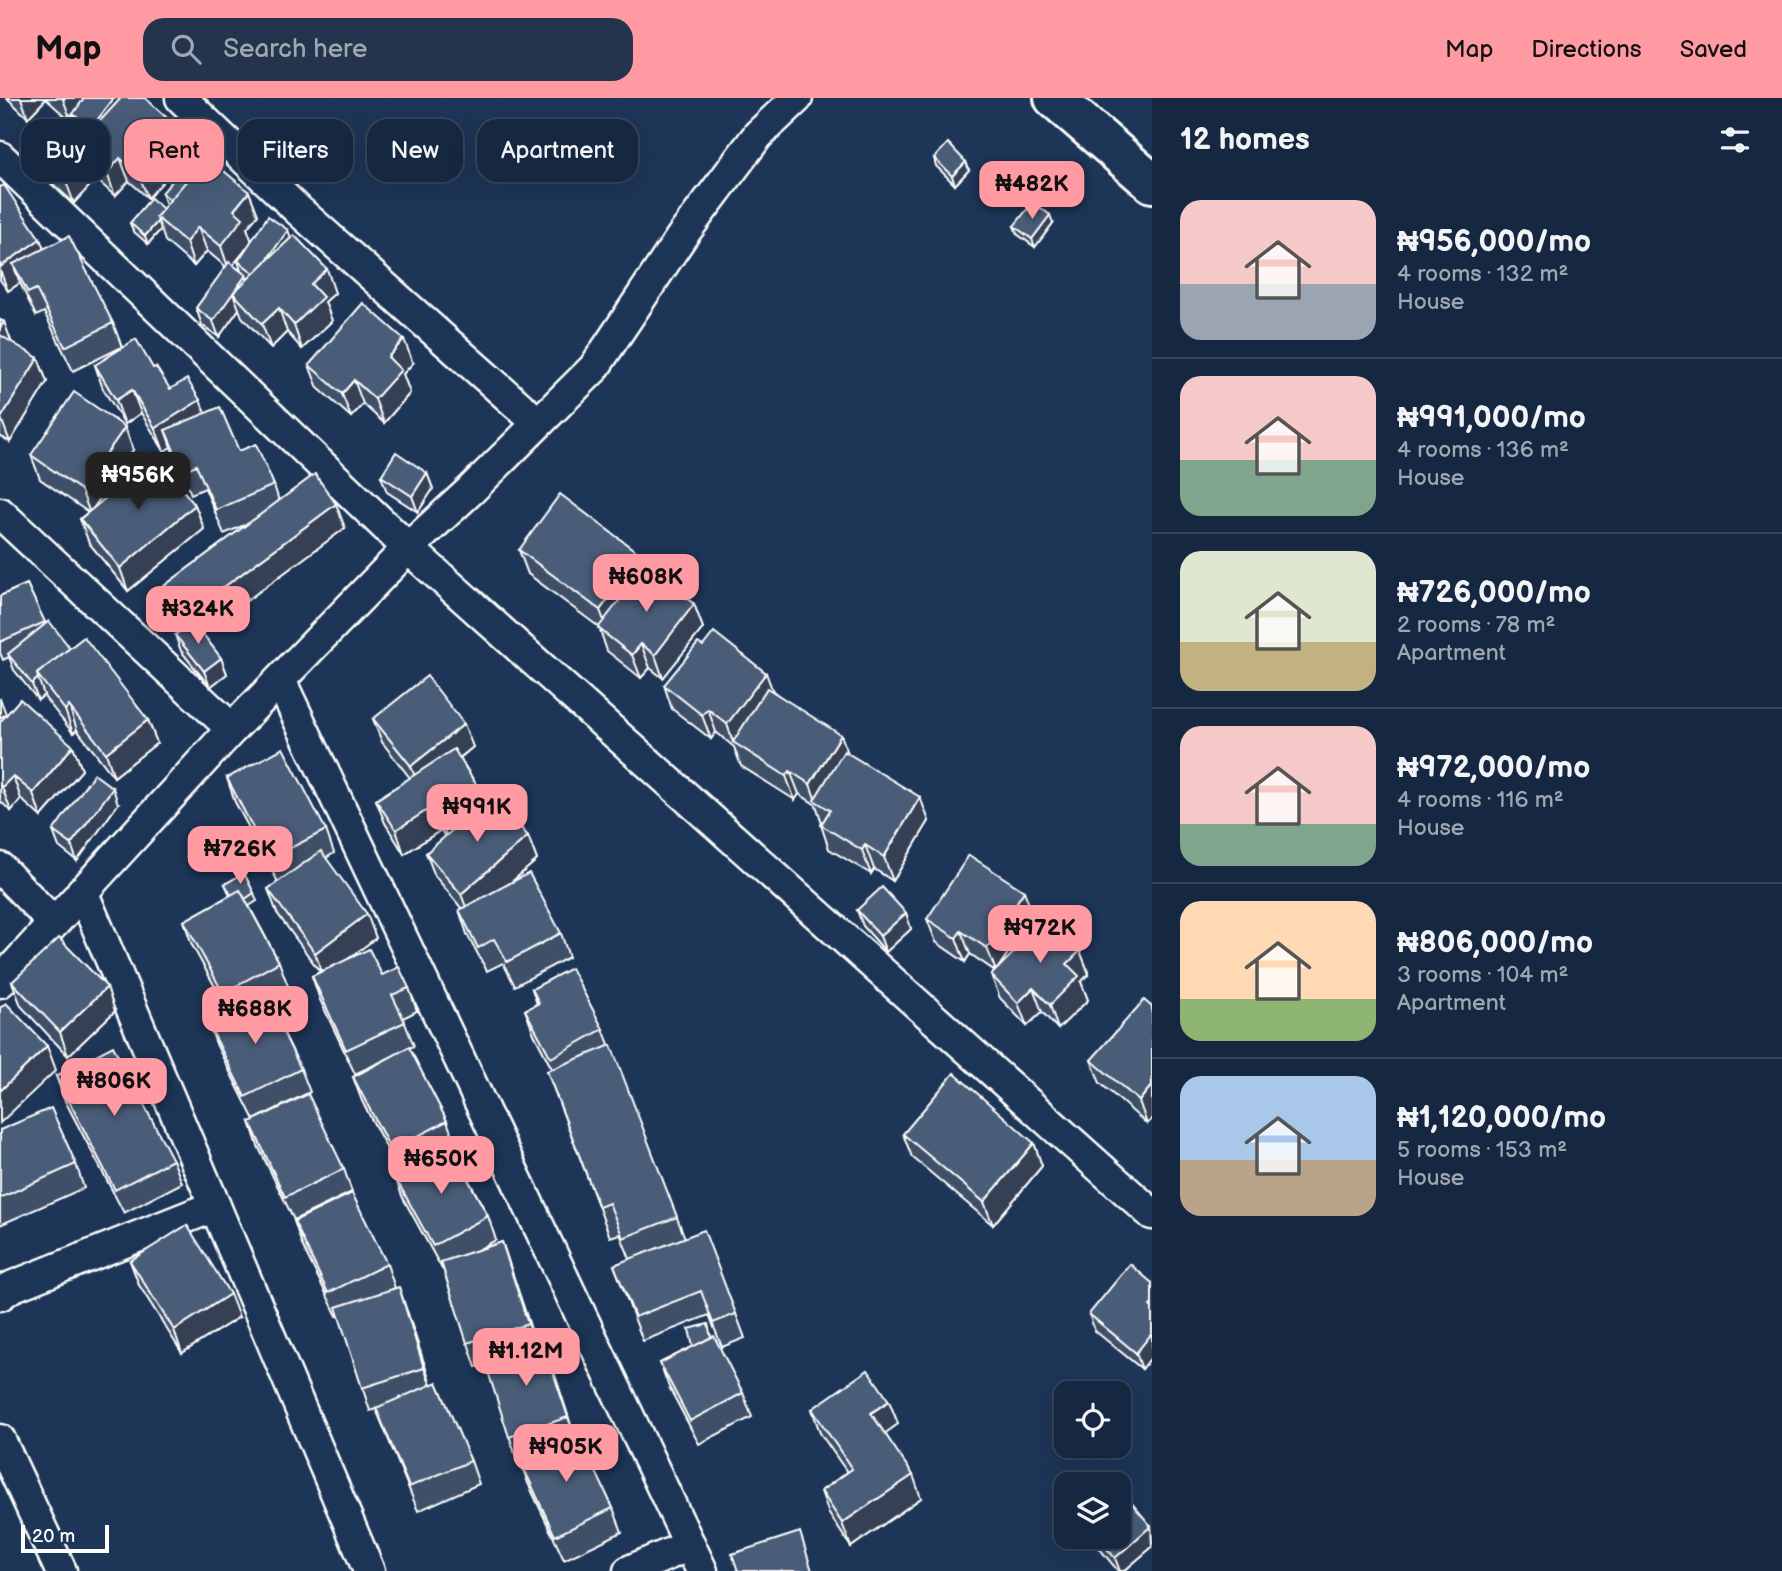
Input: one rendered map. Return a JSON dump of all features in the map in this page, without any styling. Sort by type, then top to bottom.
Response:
[{"type":"street","points":[[181,98],[298,210],[538,423]]},
{"type":"street","points":[[0,982],[232,729],[408,548],[594,368],[682,236],[758,135],[797,98]]},
{"type":"street","points":[[1054,98],[1152,183]]},
{"type":"street","points":[[0,157],[408,548],[1152,1214]]},
{"type":"street","points":[[0,513],[232,729]]},
{"type":"street","points":[[280,680],[696,1558],[629,1571]]},
{"type":"street","points":[[0,868],[54,922]]},
{"type":"street","points":[[82,891],[369,1571]]},
{"type":"street","points":[[0,1295],[11,1287],[215,1206]]},
{"type":"street","points":[[0,1440],[61,1571]]},
{"type":"building","points":[[84,98],[114,98],[98,119],[79,119],[73,114]]},
{"type":"building","points":[[121,98],[145,98],[168,119],[124,119],[124,162],[120,158],[110,170],[110,119],[102,119]]},
{"type":"building","points":[[948,143],[966,162],[952,176],[934,158]]},
{"type":"building","points":[[224,171],[249,192],[234,210],[243,218],[221,246],[198,227],[186,242],[156,217],[185,182],[224,182]]},
{"type":"building","points":[[171,182],[185,182],[170,200],[162,193]]},
{"type":"building","points":[[4,185],[40,239],[0,267],[0,187]]},
{"type":"building","points":[[151,198],[163,209],[156,217],[158,221],[145,236],[130,223]]},
{"type":"building","points":[[1033,202],[1050,215],[1032,239],[1014,226]]},
{"type":"building","points":[[268,216],[288,230],[264,264],[254,273],[238,261]]},
{"type":"building","points":[[294,235],[327,269],[311,284],[323,297],[294,325],[279,308],[262,324],[233,293]]},
{"type":"building","points":[[69,236],[113,323],[65,347],[36,289],[28,293],[13,264]]},
{"type":"building","points":[[229,262],[246,275],[213,321],[196,308]]},
{"type":"building","points":[[363,303],[404,339],[388,357],[401,370],[375,399],[354,380],[342,394],[309,365]]},
{"type":"building","points":[[0,335],[38,358],[1,418],[0,418]]},
{"type":"building","points":[[136,339],[153,368],[156,367],[170,389],[187,379],[200,400],[155,428],[132,390],[116,400],[95,365]]},
{"type":"building","points":[[74,392],[125,427],[81,490],[31,455]]},
{"type":"building","points":[[220,407],[239,451],[256,444],[274,485],[216,510],[196,465],[183,471],[165,430]]},
{"type":"building","points":[[396,452],[427,473],[412,496],[381,476]]},
{"type":"building","points":[[156,457],[195,505],[120,568],[80,519]]},
{"type":"building","points":[[315,474],[336,504],[186,615],[164,586]]},
{"type":"building","points":[[560,494],[641,555],[600,610],[519,550]]},
{"type":"building","points":[[646,566],[694,604],[655,655],[641,644],[632,655],[598,628]]},
{"type":"building","points":[[27,584],[45,622],[0,642],[0,596]]},
{"type":"building","points":[[49,621],[70,648],[37,674],[38,678],[32,684],[8,654]]},
{"type":"building","points":[[193,621],[221,658],[204,671],[175,635]]},
{"type":"building","points":[[714,632],[766,673],[727,724],[708,709],[702,715],[664,685],[698,643],[703,646]]},
{"type":"building","points":[[84,637],[148,720],[106,753],[69,706],[65,710],[37,674]]},
{"type":"building","points":[[427,676],[464,724],[411,766],[373,719]]},
{"type":"building","points":[[767,688],[841,735],[810,784],[790,771],[786,776],[733,742]]},
{"type":"building","points":[[20,699],[73,746],[33,793],[13,776],[2,787],[0,785],[0,722]]},
{"type":"building","points":[[283,748],[326,830],[269,859],[227,778]]},
{"type":"building","points":[[454,749],[482,794],[441,820],[432,807],[396,830],[376,800]]},
{"type":"building","points":[[844,751],[920,797],[884,857],[865,845],[862,850],[821,825],[830,810],[814,800]]},
{"type":"building","points":[[94,774],[113,788],[71,844],[53,831]]},
{"type":"building","points":[[493,795],[528,836],[461,894],[426,853]]},
{"type":"building","points":[[321,851],[367,914],[315,953],[268,889]]},
{"type":"building","points":[[969,855],[1024,891],[987,948],[961,931],[956,938],[927,919]]},
{"type":"building","points":[[244,873],[254,893],[245,899],[240,890],[231,895],[225,884]]},
{"type":"building","points":[[529,873],[561,933],[507,962],[494,939],[478,948],[459,910]]},
{"type":"building","points":[[882,887],[906,913],[880,936],[857,910]]},
{"type":"building","points":[[240,890],[279,962],[223,993],[184,921]]},
{"type":"building","points":[[1049,918],[1080,951],[1067,964],[1079,976],[1050,1005],[1033,988],[1018,1003],[991,975]]},
{"type":"building","points":[[59,938],[107,987],[60,1032],[12,982]]},
{"type":"building","points":[[369,949],[382,975],[399,967],[409,988],[392,995],[405,1022],[346,1050],[312,976]]},
{"type":"building","points":[[571,968],[603,1029],[551,1058],[525,1010],[539,1003],[532,989]]},
{"type":"building","points":[[265,995],[301,1069],[245,1097],[208,1023]]},
{"type":"building","points":[[1144,1000],[1152,1007],[1152,1085],[1139,1101],[1091,1060]]},
{"type":"building","points":[[6,1003],[47,1046],[0,1091],[0,1008]]},
{"type":"building","points":[[611,1045],[677,1217],[623,1238],[609,1203],[599,1207],[547,1071]]},
{"type":"building","points":[[113,1046],[173,1160],[115,1190],[56,1076]]},
{"type":"building","points":[[409,1047],[447,1121],[391,1150],[353,1077]]},
{"type":"building","points":[[954,1073],[1034,1143],[984,1202],[903,1134]]},
{"type":"building","points":[[308,1094],[344,1169],[285,1197],[250,1122]]},
{"type":"building","points":[[51,1108],[76,1164],[0,1198],[0,1130]]},
{"type":"building","points":[[449,1145],[488,1216],[433,1246],[394,1175]]},
{"type":"building","points":[[352,1193],[387,1264],[328,1293],[294,1221]]},
{"type":"building","points":[[187,1225],[230,1294],[174,1330],[130,1261]]},
{"type":"building","points":[[704,1230],[736,1314],[713,1323],[701,1291],[635,1317],[614,1265]]},
{"type":"building","points":[[502,1242],[528,1324],[467,1343],[441,1262]]},
{"type":"building","points":[[1130,1264],[1152,1283],[1152,1333],[1136,1353],[1089,1314]]},
{"type":"building","points":[[399,1287],[424,1368],[362,1388],[336,1307]]},
{"type":"building","points":[[708,1324],[711,1337],[693,1347],[689,1329]]},
{"type":"building","points":[[714,1336],[743,1393],[690,1421],[660,1363]]},
{"type":"building","points":[[542,1339],[568,1417],[509,1437],[484,1359]]},
{"type":"building","points":[[868,1370],[889,1401],[871,1413],[913,1475],[842,1523],[821,1491],[852,1469],[812,1409]]},
{"type":"building","points":[[437,1382],[471,1461],[409,1487],[376,1408]]},
{"type":"building","points":[[578,1433],[613,1508],[555,1536],[520,1460]]},
{"type":"building","points":[[1131,1502],[1151,1526],[1131,1544]]},
{"type":"building","points":[[800,1532],[812,1571],[738,1571],[732,1554]]},
{"type":"building","points":[[1107,1549],[1125,1549],[1115,1558]]}]
